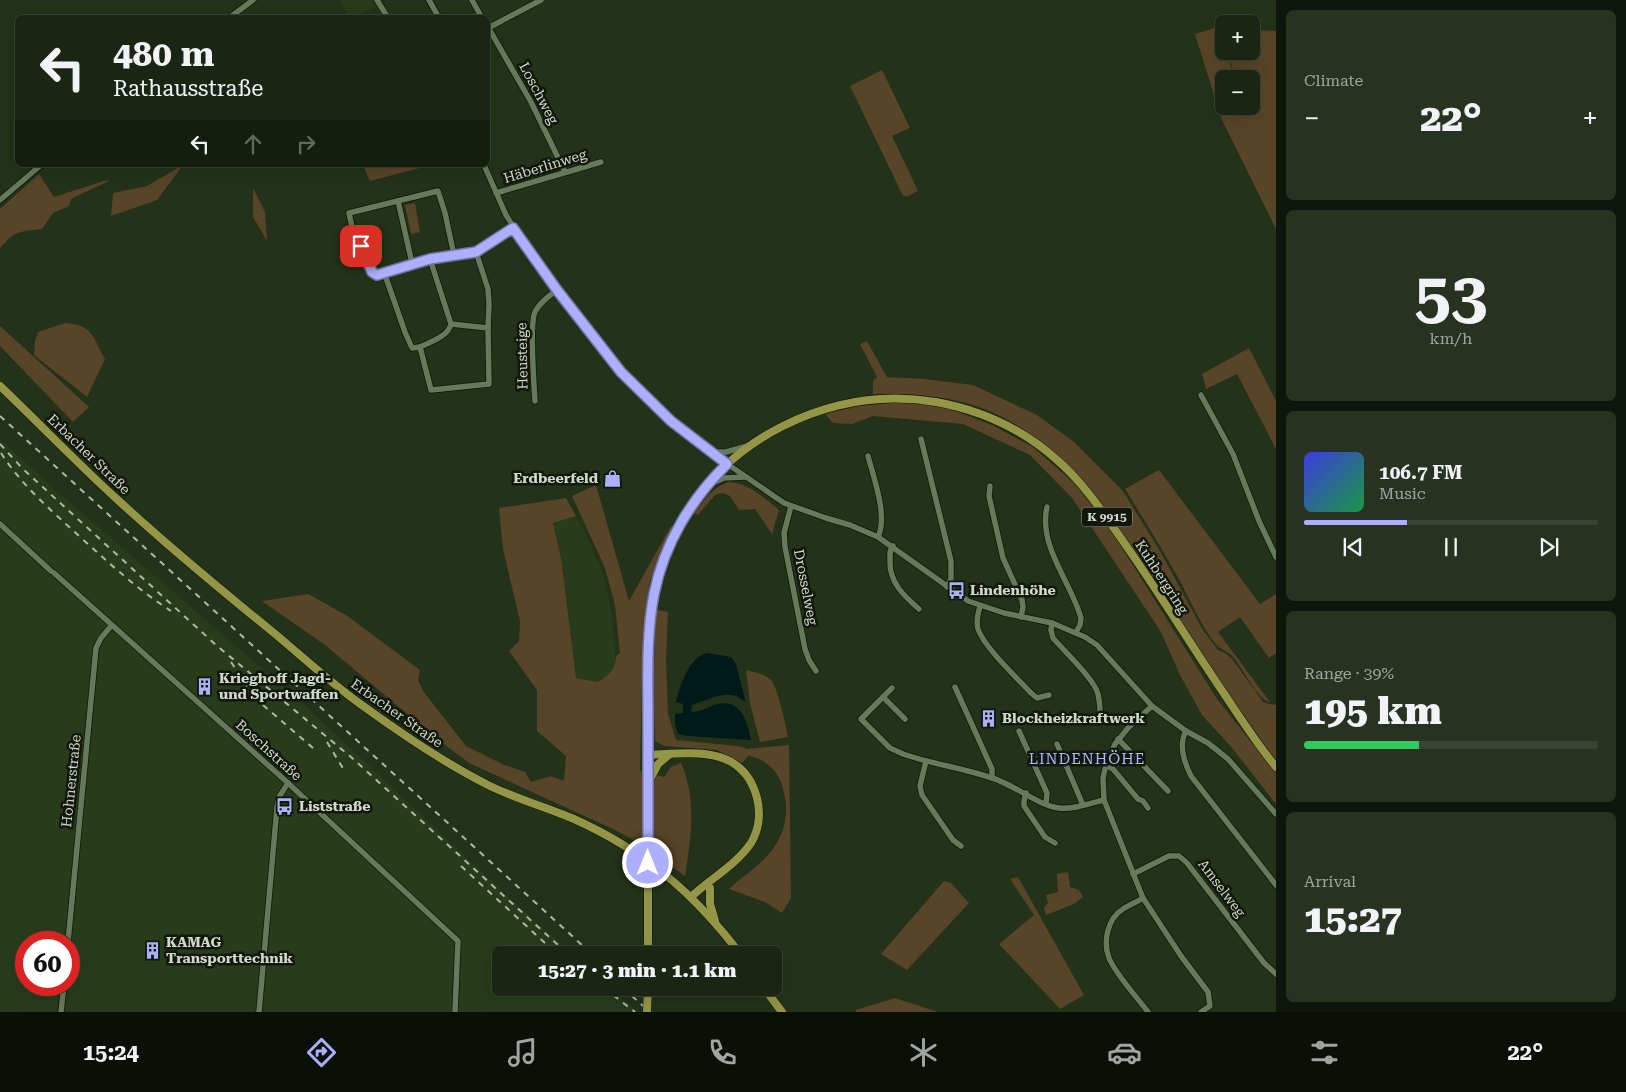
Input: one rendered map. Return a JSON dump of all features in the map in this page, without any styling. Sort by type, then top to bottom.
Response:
[{"type":"main road","name":"Erbacher Straße","points":[[0,386],[117,499],[190,564],[363,707],[461,771],[493,787],[604,834],[664,872],[698,904],[734,946]]},
{"type":"main road","name":"Kuhbergring","points":[[648,946],[648,646],[654,594],[669,547],[686,515],[705,488],[727,464],[749,446],[769,433],[809,414],[847,403],[888,398],[922,399],[954,405],[997,420],[1055,458],[1075,477],[1096,502],[1242,721],[1276,766]]},
{"type":"main road","points":[[648,788],[655,767],[671,754]]},
{"type":"main road","points":[[648,755],[712,754],[730,761],[744,772],[755,788],[759,806],[758,825],[751,842],[739,856],[691,897]]},
{"type":"main road","points":[[698,904],[716,877]]},
{"type":"main road","points":[[710,888],[711,908],[717,926]]},
{"type":"main road","points":[[647,1012],[648,996]]},
{"type":"main road","points":[[769,996],[778,1010]]},
{"type":"street","points":[[233,15],[253,0]]},
{"type":"street","points":[[377,0],[386,15]]},
{"type":"street","points":[[429,0],[437,15]]},
{"type":"street","points":[[472,0],[480,15]]},
{"type":"street","points":[[490,27],[541,0]]},
{"type":"street","name":"Loschweg","points":[[490,31],[531,102],[565,172]]},
{"type":"street","name":"Häberlinweg","points":[[496,193],[601,162]]},
{"type":"street","points":[[0,200],[40,167]]},
{"type":"street","points":[[485,167],[513,228],[557,290],[603,350],[629,380],[671,421],[710,452],[791,506],[850,525],[878,537],[968,601],[1021,617],[1052,623],[1076,632],[1097,645],[1152,706],[1208,743],[1228,759],[1276,814]]},
{"type":"street","points":[[454,254],[449,227],[438,191],[349,213],[355,241],[362,247],[372,272],[377,275],[412,263],[454,254],[476,252],[513,228]]},
{"type":"street","points":[[398,201],[412,263]]},
{"type":"street","points":[[420,347],[431,390],[489,384],[488,289],[476,252]]},
{"type":"street","points":[[384,272],[412,348],[420,347],[445,335],[450,330],[451,324],[430,259]]},
{"type":"street","name":"Heusteige","points":[[535,401],[534,313],[542,302],[557,290]]},
{"type":"street","points":[[451,324],[488,328]]},
{"type":"street","points":[[1201,395],[1233,454],[1259,521],[1276,557]]},
{"type":"street","points":[[921,439],[951,561],[951,579],[947,586]]},
{"type":"street","points":[[710,452],[726,452],[749,446]]},
{"type":"street","points":[[868,456],[882,517],[882,529],[878,537]]},
{"type":"street","points":[[705,488],[724,478],[747,477]]},
{"type":"street","points":[[990,486],[989,496],[1003,558],[1022,600],[1021,617]]},
{"type":"street","name":"Drosselweg","points":[[791,506],[784,533],[785,547],[805,649],[816,671]]},
{"type":"street","points":[[1047,507],[1044,519],[1052,553],[1081,618],[1076,632]]},
{"type":"street","name":"Boschstraße","points":[[0,524],[111,626],[288,783],[458,941],[455,1012]]},
{"type":"street","points":[[892,546],[889,570],[892,581],[919,609]]},
{"type":"street","points":[[980,606],[977,624],[990,647],[1031,694],[1038,698],[1048,696]]},
{"type":"street","points":[[1052,623],[1051,630],[1054,638],[1095,686],[1099,697],[1098,704],[1101,722]]},
{"type":"street","name":"Hohnerstraße","points":[[69,931],[96,648],[101,638],[111,626]]},
{"type":"street","points":[[955,687],[992,769],[992,778]]},
{"type":"street","points":[[892,688],[861,719],[890,748],[926,761],[992,778],[1046,804],[1064,808],[1104,800]]},
{"type":"street","points":[[961,698],[967,696]]},
{"type":"street","points":[[883,697],[905,719]]},
{"type":"street","points":[[1152,706],[1118,739],[1106,764],[1103,778],[1104,800],[1144,898],[1181,956],[1208,992],[1210,1006],[1201,1012]]},
{"type":"street","points":[[1186,730],[1181,742],[1182,752],[1191,776],[1276,886]]},
{"type":"street","points":[[1019,731],[1026,739],[1047,793],[1046,804]]},
{"type":"street","points":[[1118,739],[1168,791]]},
{"type":"street","points":[[1066,745],[1058,746],[1083,805]]},
{"type":"street","points":[[926,761],[920,786],[922,796],[953,840],[961,846]]},
{"type":"street","points":[[1106,764],[1113,769],[1148,808]]},
{"type":"street","points":[[259,1012],[277,806],[279,797],[288,783]]},
{"type":"street","points":[[1026,793],[1024,806],[1045,837],[1055,843]]},
{"type":"street","name":"Amselweg","points":[[1133,874],[1169,856],[1178,856],[1188,863],[1264,963],[1276,974]]},
{"type":"street","points":[[1144,898],[1122,910],[1114,917],[1106,938],[1109,958],[1148,1012]]},
{"type":"street","points":[[61,1012],[63,996]]},
{"type":"shaded area","points":[[340,0],[372,0],[376,7],[358,15],[348,15]]},
{"type":"shaded area","points":[[1215,28],[1215,60],[1229,60],[1232,70],[1215,70],[1215,99],[1195,34]]},
{"type":"shaded area","points":[[1260,30],[1276,31],[1276,229],[1220,115],[1260,115],[1260,70],[1233,70],[1230,60],[1260,60]]},
{"type":"shaded area","points":[[882,70],[910,128],[892,136],[918,191],[908,196],[903,196],[850,86]]},
{"type":"shaded area","points":[[182,167],[157,200],[111,216],[113,193],[147,186]]},
{"type":"shaded area","points":[[364,167],[423,167],[370,181]]},
{"type":"shaded area","points":[[39,174],[54,197],[107,180],[109,181],[71,199],[69,206],[53,213],[42,229],[18,233],[0,248],[0,209]]},
{"type":"shaded area","points":[[253,188],[265,212],[267,241],[253,217]]},
{"type":"shaded area","points":[[415,203],[420,232],[411,234],[405,205]]},
{"type":"shaded area","points":[[65,323],[87,329],[105,359],[87,397],[34,355],[38,332]]},
{"type":"shaded area","points":[[0,326],[89,407],[73,422],[0,346]]},
{"type":"shaded area","points":[[867,341],[887,377],[973,385],[1037,415],[1074,442],[1123,491],[1160,551],[1203,630],[1218,650],[1232,659],[1264,703],[1276,705],[1276,761],[1067,464],[1023,429],[985,409],[936,397],[910,394],[873,394],[873,381],[877,377],[860,344]]},
{"type":"shaded area","points":[[1249,348],[1276,401],[1276,449],[1237,374],[1206,389],[1202,374]]},
{"type":"shaded area","points":[[899,402],[926,404],[950,409],[992,425],[1033,447],[1074,483],[1109,527],[1217,699],[1276,773],[1276,804],[1233,749],[1202,715],[1180,675],[1161,632],[1072,498],[1030,455],[963,424],[873,416],[852,424],[833,423],[825,414],[860,406]]},
{"type":"shaded area","points":[[0,439],[52,487],[309,709],[563,946],[492,946],[492,996],[619,996],[639,1012],[0,1012]]},
{"type":"shaded area","points":[[1159,470],[1260,604],[1276,594],[1276,653],[1269,658],[1240,617],[1218,632],[1270,702],[1265,700],[1255,690],[1232,656],[1214,642],[1198,616],[1174,569],[1125,489]]},
{"type":"shaded area","points":[[728,482],[749,488],[779,510],[772,534],[755,509],[739,510],[730,496],[723,493],[715,495],[698,515],[694,513],[713,491]]},
{"type":"shaded area","points":[[596,485],[629,601],[671,526],[675,528],[650,581],[643,635],[640,771],[664,777],[671,767],[681,763],[686,776],[691,805],[691,834],[685,876],[639,843],[615,830],[469,763],[437,739],[325,645],[262,601],[308,594],[346,615],[420,670],[418,680],[423,691],[466,746],[504,765],[525,772],[531,782],[551,776],[564,781],[566,756],[537,731],[537,690],[509,651],[519,641],[520,621],[503,549],[499,508],[566,498],[576,516],[553,523],[561,558],[576,678],[598,682],[611,671],[615,665],[616,656],[620,653],[615,605],[605,568],[572,496]]},
{"type":"shaded area","points":[[576,516],[591,545],[604,577],[612,614],[616,664],[609,675],[598,682],[576,678],[561,558],[553,523]]},
{"type":"shaded area","points":[[657,610],[668,612],[666,660],[668,714],[676,740],[738,746],[747,749],[789,745],[791,898],[782,913],[765,902],[729,889],[768,855],[775,846],[784,826],[786,804],[780,780],[775,771],[763,761],[753,757],[748,756],[742,763],[717,750],[664,746],[655,741],[652,660]]},
{"type":"shaded area","points":[[746,670],[769,678],[774,684],[788,737],[760,742],[750,703]]},
{"type":"shaded area","points":[[1068,872],[1070,887],[1079,890],[1083,897],[1074,904],[1046,915],[1044,908],[1048,903],[1046,895],[1058,892],[1057,874]]},
{"type":"shaded area","points":[[1018,877],[1084,995],[1060,1009],[999,944],[1034,915],[1010,879]]},
{"type":"shaded area","points":[[944,881],[951,883],[969,903],[907,970],[881,954]]},
{"type":"shaded area","points":[[895,998],[938,1012],[856,1012],[856,1010]]},
{"type":"water","points":[[708,653],[731,657],[736,664],[746,703],[733,695],[720,696],[692,705],[691,712],[723,703],[730,704],[741,712],[751,740],[678,734],[675,714],[683,713],[683,704],[676,702],[680,688],[691,666],[701,655]]},
{"type":"railway","points":[[0,416],[583,946]]},
{"type":"railway","points":[[0,444],[23,469],[216,645],[351,757],[559,946]]},
{"type":"railway","points":[[1,453],[18,476],[58,517],[123,575],[171,611]]},
{"type":"railway","points":[[231,662],[252,693]]},
{"type":"railway","points":[[263,705],[313,748]]},
{"type":"railway","points":[[327,742],[344,770]]},
{"type":"railway","points":[[461,866],[548,946]]},
{"type":"railway","points":[[614,996],[635,1012]]},
{"type":"railway","points":[[632,996],[650,1012]]},
{"type":"place","name":"Erdbeerfeld","points":[[612,478]]},
{"type":"place","name":"Lindenhöhe","points":[[956,590]]},
{"type":"place","name":"Krieghoff Jagd- und Sportwaffen","points":[[205,686]]},
{"type":"place","name":"Blockheizkraftwerk","points":[[988,718]]},
{"type":"place","name":"Liststraße","points":[[285,806]]},
{"type":"place","name":"KAMAG Transporttechnik","points":[[152,950]]},
{"type":"district","name":"LINDENHÖHE","points":[[1087,759]]},
{"type":"route","points":[[361,246],[372,272],[377,275],[412,263],[454,254],[476,252],[513,228],[538,265],[621,372],[671,421],[727,464],[712,478],[686,515],[669,547],[659,573],[654,594],[648,646],[648,863]]}]
